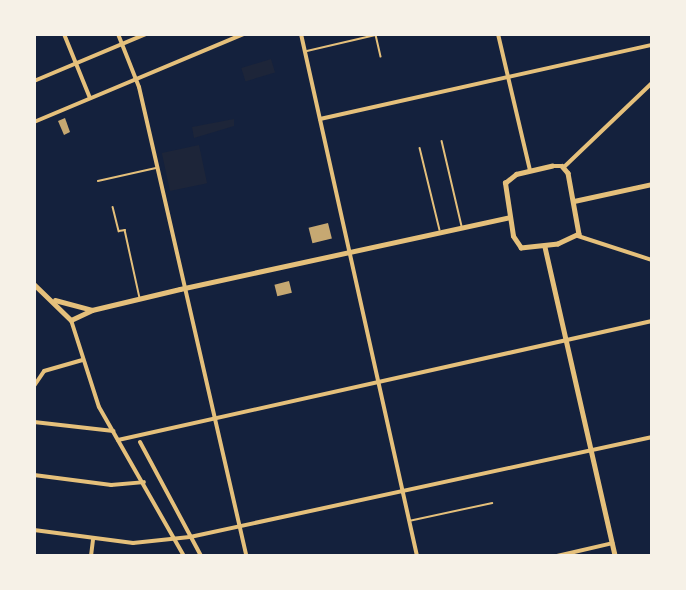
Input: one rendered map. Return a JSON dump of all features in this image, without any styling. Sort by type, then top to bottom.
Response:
[{"type":"street","points":[[64,34],[90,98]]},
{"type":"street","points":[[118,34],[137,80],[159,168],[246,555]]},
{"type":"street","points":[[34,81],[146,34]]},
{"type":"street","points":[[34,122],[243,34]]},
{"type":"street","points":[[301,34],[417,555]]},
{"type":"street","points":[[498,34],[530,171]]},
{"type":"street","points":[[320,119],[651,45]]},
{"type":"street","points":[[651,83],[564,167],[511,176],[505,183],[509,217],[517,245],[529,250],[578,236],[651,260]]},
{"type":"street","points":[[564,167],[574,201],[578,236]]},
{"type":"street","points":[[574,201],[651,184]]},
{"type":"street","points":[[71,320],[92,310],[509,217]]},
{"type":"street","points":[[545,247],[615,555]]},
{"type":"street","points":[[34,284],[52,299],[71,320],[82,360],[112,431],[144,482],[184,555]]},
{"type":"street","points":[[52,299],[92,310]]},
{"type":"street","points":[[118,440],[651,321]]},
{"type":"street","points":[[34,386],[44,371],[82,360]]},
{"type":"street","points":[[34,422],[112,431]]},
{"type":"street","points":[[178,543],[190,537],[240,525],[651,436]]},
{"type":"street","points":[[140,442],[201,555]]},
{"type":"street","points":[[34,475],[111,485],[144,482]]},
{"type":"street","points":[[34,530],[138,543],[190,537]]},
{"type":"street","points":[[91,555],[93,539]]},
{"type":"street","points":[[557,555],[613,543]]},
{"type":"lane","points":[[305,52],[376,35],[381,56]]},
{"type":"lane","points":[[442,141],[462,226]]},
{"type":"lane","points":[[420,148],[440,231]]},
{"type":"lane","points":[[98,181],[159,168]]},
{"type":"lane","points":[[113,207],[119,231],[125,230],[140,299]]},
{"type":"lane","points":[[408,521],[492,503]]},
{"type":"shaded area","points":[[271,59],[275,72],[245,81],[241,68]]},
{"type":"shaded area","points":[[234,119],[234,126],[194,138],[192,127]]},
{"type":"shaded area","points":[[199,145],[207,183],[170,191],[162,153]]},
{"type":"building","points":[[65,118],[70,132],[64,135],[58,121]]},
{"type":"building","points":[[328,223],[332,239],[312,243],[309,228]]},
{"type":"building","points":[[289,281],[292,293],[277,296],[274,285]]}]
